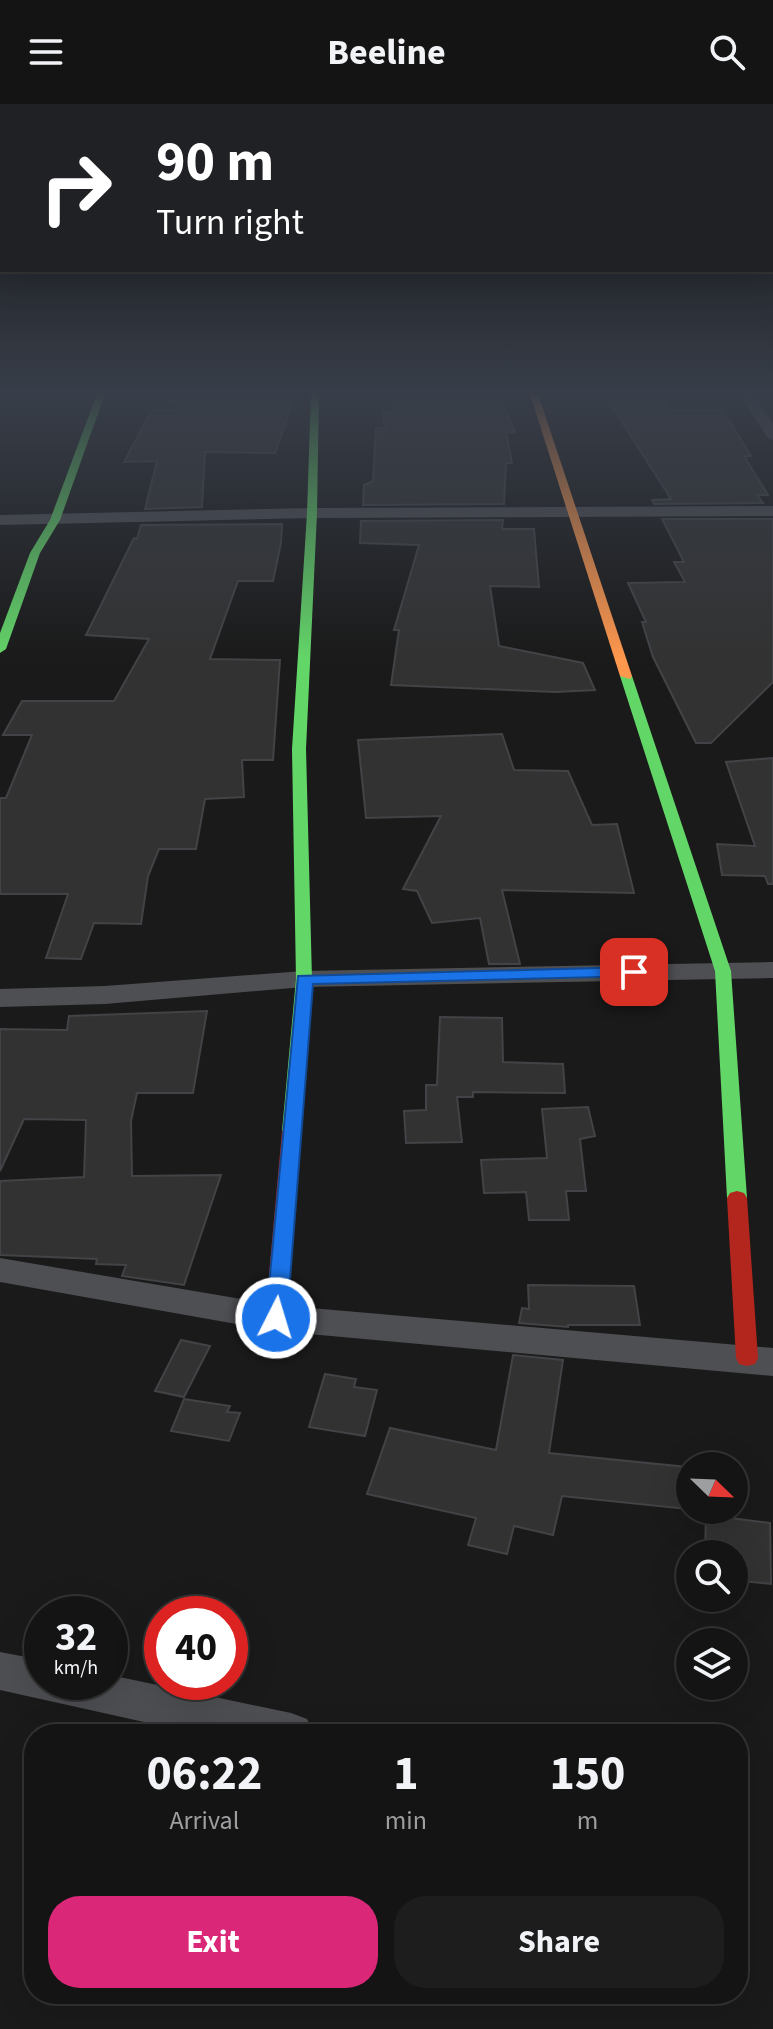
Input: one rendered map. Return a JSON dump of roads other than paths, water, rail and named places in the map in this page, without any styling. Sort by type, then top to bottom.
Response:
[{"type":"street","points":[[0,649],[35,553],[55,520],[69,481]]},
{"type":"street","points":[[276,1318],[304,979],[299,749],[313,481]]},
{"type":"street","points":[[0,1270],[276,1318],[760,1360],[723,971],[563,481]]},
{"type":"street","points":[[0,520],[312,513],[773,511]]},
{"type":"street","points":[[0,998],[105,995],[304,979],[773,970]]},
{"type":"street","points":[[0,1671],[24,1676]]},
{"type":"street","points":[[128,1699],[245,1724]]}]
